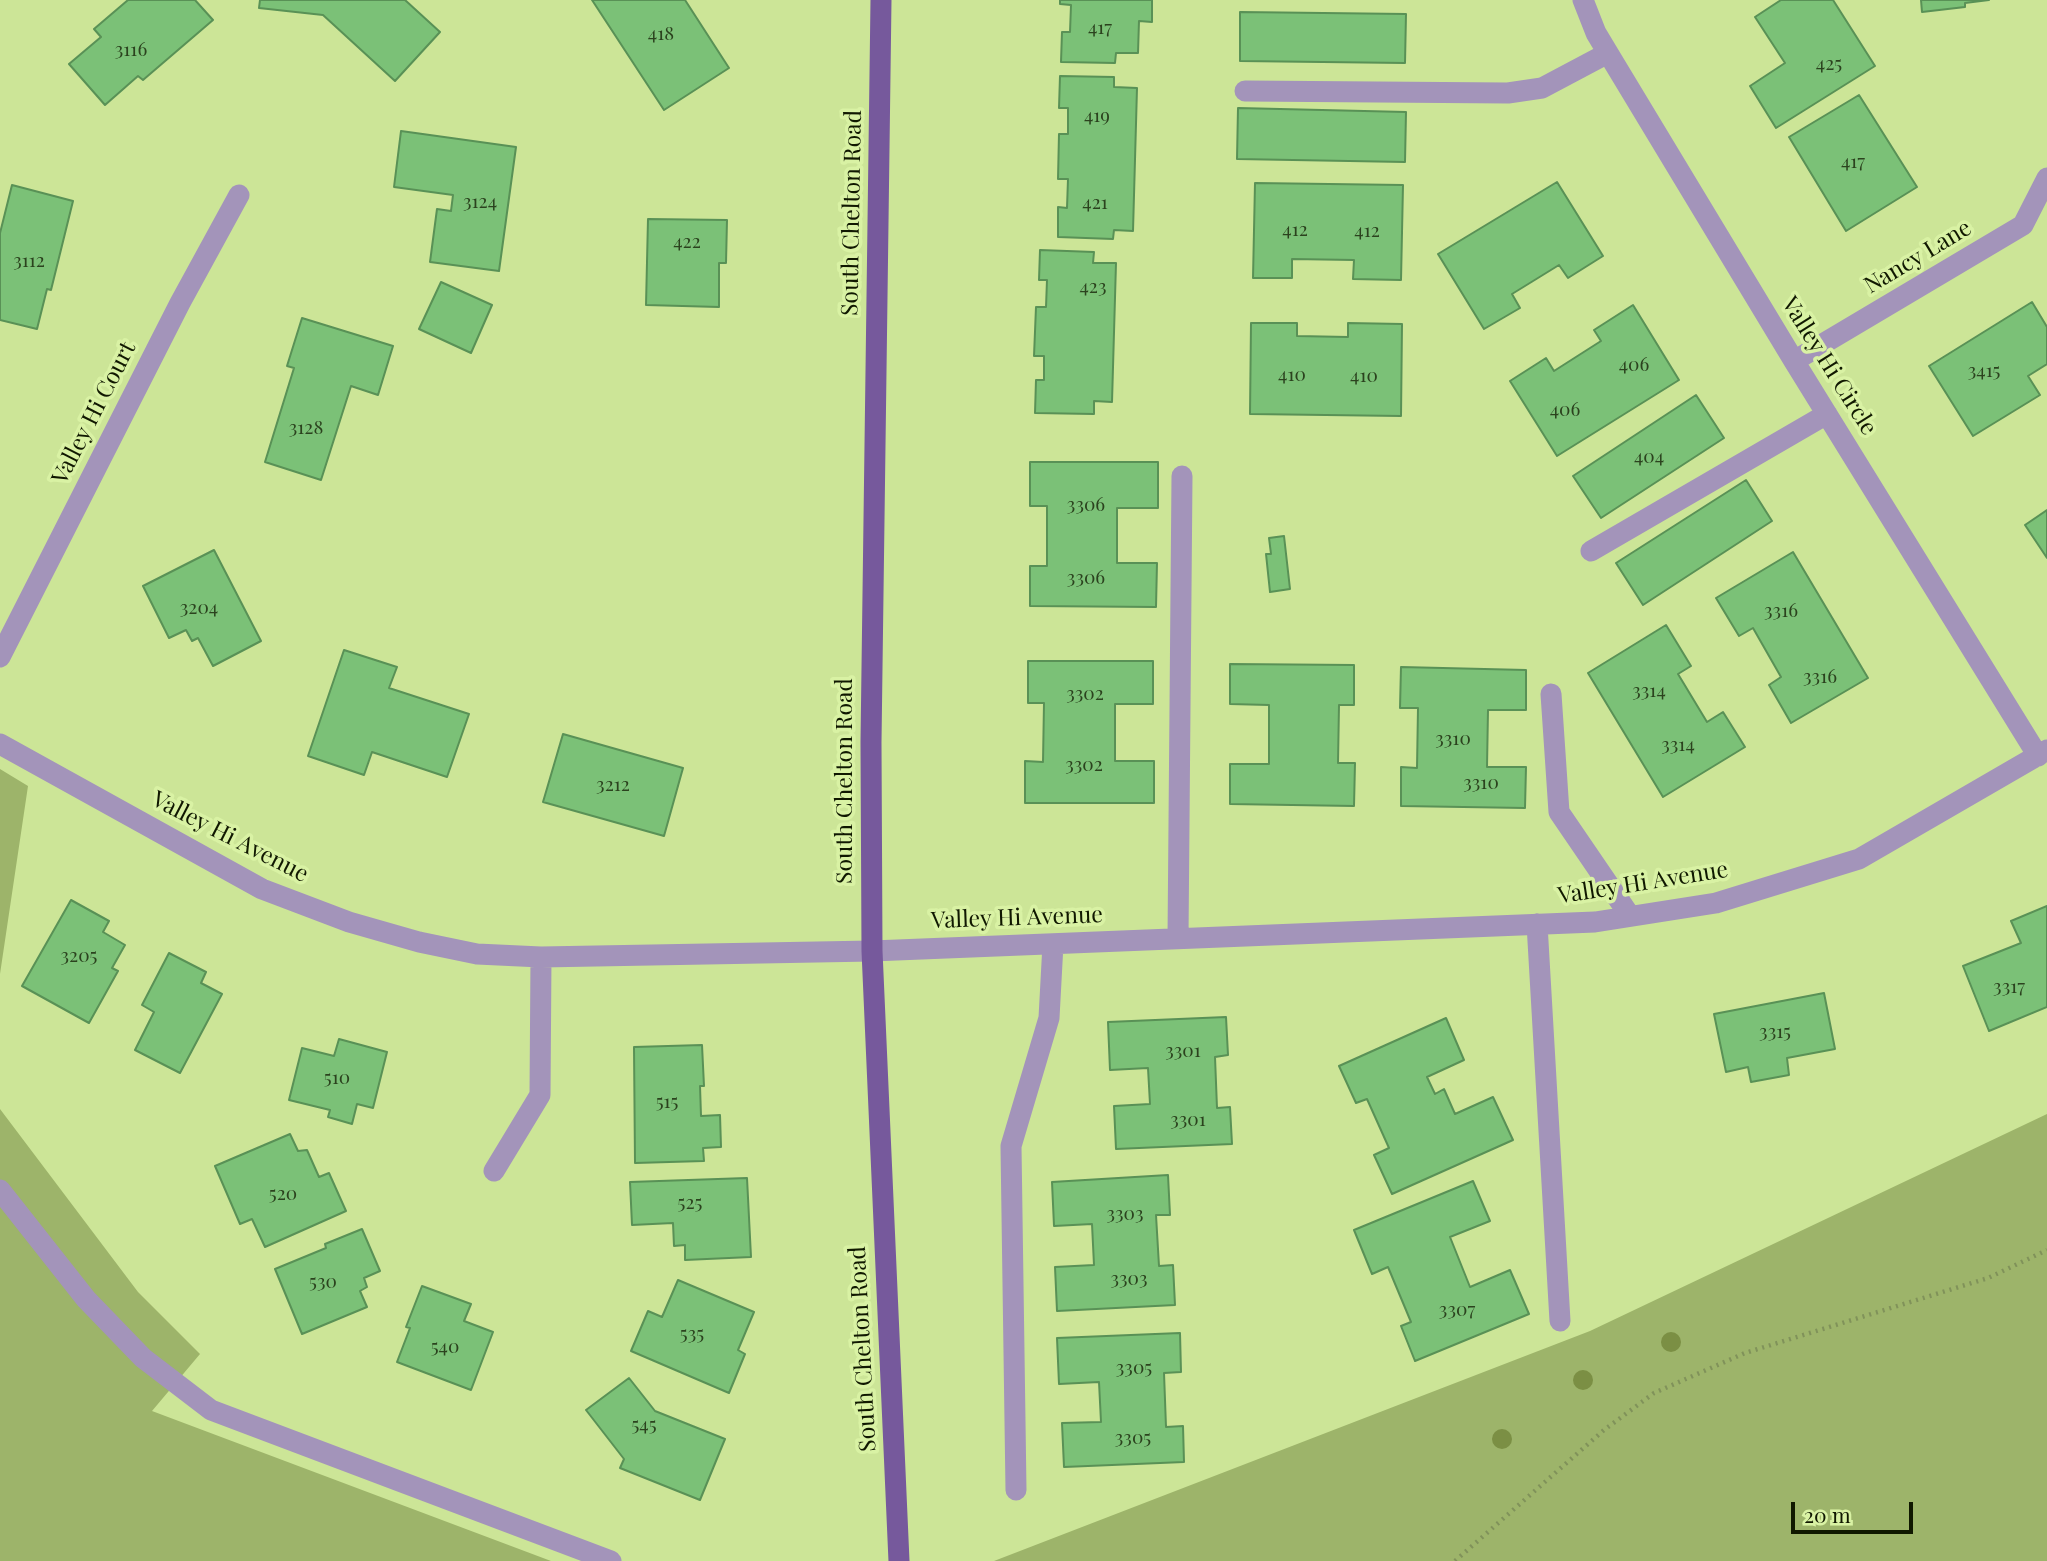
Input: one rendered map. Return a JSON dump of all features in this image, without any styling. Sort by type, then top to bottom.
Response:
[{"type":"main road","name":"South Chelton Road","points":[[881,0],[870,742],[872,951],[899,1561]]},
{"type":"street","name":"Valley Hi Circle","points":[[1583,0],[1596,33],[1794,361],[2043,753]]},
{"type":"street","points":[[1245,91],[1508,93],[1542,88],[1608,53]]},
{"type":"street","name":"Nancy Lane","points":[[1794,361],[2023,225],[2047,178]]},
{"type":"street","name":"Valley Hi Court","points":[[0,657],[180,303],[239,195]]},
{"type":"street","points":[[1591,551],[1827,414]]},
{"type":"street","points":[[1178,938],[1182,476]]},
{"type":"street","points":[[1551,694],[1559,812],[1630,916]]},
{"type":"street","name":"Valley Hi Avenue","points":[[0,744],[262,889],[349,922],[419,942],[477,954],[541,957],[872,951],[1595,922],[1716,903],[1859,859],[2043,753]]},
{"type":"street","points":[[1537,924],[1560,1321]]},
{"type":"street","points":[[1016,1490],[1011,1146],[1049,1018],[1053,944]]},
{"type":"street","points":[[494,1171],[540,1095],[541,957]]},
{"type":"street","points":[[0,1190],[86,1299],[143,1358],[211,1410],[611,1561]]},
{"type":"path","points":[[1455,1561],[1604,1430],[1654,1393],[1745,1353],[1987,1278],[2047,1250]]},
{"type":"green space","points":[[0,769],[28,786],[0,974]]},
{"type":"green space","points":[[0,1109],[138,1292],[200,1354],[152,1411],[551,1561],[0,1561]]},
{"type":"green space","points":[[2047,1114],[2047,1561],[994,1561],[1590,1331]]},
{"type":"building","points":[[128,0],[195,0],[213,20],[143,80],[138,76],[105,105],[69,64],[101,37],[94,29]]},
{"type":"building","points":[[260,0],[405,0],[440,32],[395,81],[323,15],[259,8]]},
{"type":"building","points":[[592,0],[685,0],[729,68],[664,110]]},
{"type":"building","points":[[1060,0],[1152,0],[1152,22],[1139,21],[1138,53],[1116,53],[1115,63],[1061,62],[1062,32],[1070,32],[1071,5],[1060,4]]},
{"type":"building","points":[[1781,0],[1833,0],[1875,66],[1776,128],[1750,86],[1785,63],[1755,17]]},
{"type":"building","points":[[1921,0],[1989,0],[1965,3],[1965,7],[1922,12]]},
{"type":"building","points":[[1240,12],[1406,14],[1405,63],[1240,61]]},
{"type":"building","points":[[1060,76],[1114,77],[1114,87],[1137,88],[1133,231],[1114,230],[1113,239],[1058,237],[1058,207],[1067,208],[1068,179],[1058,179],[1059,134],[1068,134],[1068,108],[1059,108]]},
{"type":"building","points":[[1859,95],[1917,187],[1846,231],[1789,137]]},
{"type":"building","points":[[1238,108],[1406,112],[1405,162],[1237,159]]},
{"type":"building","points":[[401,131],[516,147],[499,271],[430,262],[437,209],[451,211],[453,195],[394,187]]},
{"type":"building","points":[[1557,182],[1603,256],[1568,278],[1559,265],[1512,294],[1520,308],[1484,329],[1438,254]]},
{"type":"building","points":[[1255,183],[1403,185],[1401,280],[1353,279],[1354,260],[1292,259],[1292,278],[1253,278]]},
{"type":"building","points":[[12,185],[73,201],[51,290],[47,289],[37,329],[0,320],[0,233]]},
{"type":"building","points":[[648,219],[727,220],[726,263],[719,263],[719,307],[646,305]]},
{"type":"building","points":[[1040,250],[1094,252],[1093,263],[1116,263],[1112,402],[1094,401],[1094,414],[1035,413],[1036,380],[1044,380],[1044,356],[1034,356],[1036,307],[1046,307],[1047,280],[1039,280]]},
{"type":"building","points":[[441,282],[492,305],[471,353],[419,329]]},
{"type":"building","points":[[2032,302],[2047,327],[2047,364],[2028,376],[2040,395],[1973,436],[1929,366]]},
{"type":"building","points":[[1633,305],[1679,380],[1557,456],[1510,381],[1546,358],[1554,371],[1601,341],[1594,330]]},
{"type":"building","points":[[302,318],[393,346],[378,395],[351,386],[321,480],[265,462],[294,368],[287,366]]},
{"type":"building","points":[[1251,323],[1297,323],[1297,336],[1348,337],[1348,323],[1402,324],[1401,416],[1250,414]]},
{"type":"building","points":[[1696,395],[1724,438],[1601,518],[1573,476]]},
{"type":"building","points":[[1030,462],[1158,462],[1158,508],[1117,508],[1117,563],[1157,563],[1156,607],[1030,606],[1030,566],[1047,566],[1047,506],[1030,506]]},
{"type":"building","points":[[1746,480],[1772,521],[1643,605],[1616,563]]},
{"type":"building","points":[[2047,510],[2047,558],[2025,525]]},
{"type":"building","points":[[1284,536],[1290,589],[1270,592],[1266,554],[1271,554],[1269,538]]},
{"type":"building","points":[[214,550],[261,641],[213,666],[198,638],[192,641],[186,630],[169,638],[143,586]]},
{"type":"building","points":[[1793,552],[1868,678],[1791,723],[1769,685],[1781,677],[1753,628],[1739,636],[1716,598]]},
{"type":"building","points":[[1666,625],[1691,666],[1678,674],[1707,722],[1723,712],[1745,747],[1663,797],[1588,673]]},
{"type":"building","points":[[344,650],[397,667],[389,688],[469,714],[447,777],[372,752],[364,775],[308,756]]},
{"type":"building","points":[[1028,661],[1153,661],[1153,704],[1115,704],[1115,761],[1154,761],[1154,803],[1025,803],[1025,761],[1043,762],[1044,703],[1028,703]]},
{"type":"building","points":[[1230,664],[1354,665],[1354,705],[1339,705],[1338,763],[1355,763],[1354,806],[1230,804],[1230,764],[1269,764],[1269,705],[1230,704]]},
{"type":"building","points":[[1401,667],[1526,670],[1526,710],[1488,710],[1487,767],[1526,767],[1525,808],[1401,806],[1401,767],[1417,768],[1418,708],[1400,708]]},
{"type":"building","points":[[563,734],[683,768],[664,836],[543,802]]},
{"type":"building","points":[[71,900],[109,921],[103,932],[125,945],[112,968],[118,971],[89,1023],[22,986]]},
{"type":"building","points":[[2047,906],[2047,1007],[1989,1031],[1963,966],[2021,943],[2011,921]]},
{"type":"building","points":[[169,953],[206,972],[201,983],[222,994],[180,1073],[135,1050],[154,1012],[142,1005]]},
{"type":"building","points":[[1824,993],[1835,1049],[1787,1058],[1789,1075],[1751,1082],[1748,1067],[1726,1072],[1714,1014]]},
{"type":"building","points":[[1226,1017],[1228,1055],[1215,1057],[1217,1108],[1230,1107],[1232,1144],[1116,1149],[1114,1106],[1150,1104],[1148,1068],[1110,1070],[1108,1022]]},
{"type":"building","points":[[1446,1018],[1464,1060],[1427,1077],[1435,1094],[1444,1089],[1455,1114],[1493,1097],[1513,1140],[1392,1194],[1374,1155],[1389,1148],[1367,1099],[1356,1103],[1339,1066]]},
{"type":"building","points":[[339,1039],[387,1052],[373,1108],[357,1104],[352,1124],[328,1117],[330,1110],[289,1100],[302,1048],[334,1056]]},
{"type":"building","points":[[702,1045],[704,1086],[700,1086],[701,1116],[720,1115],[721,1147],[703,1148],[704,1161],[635,1163],[634,1047]]},
{"type":"building","points":[[290,1134],[298,1151],[307,1150],[319,1177],[329,1173],[346,1211],[265,1247],[252,1219],[240,1224],[215,1166]]},
{"type":"building","points":[[1168,1175],[1170,1215],[1156,1215],[1159,1266],[1173,1265],[1175,1305],[1057,1311],[1055,1267],[1094,1265],[1092,1224],[1054,1226],[1052,1182]]},
{"type":"building","points":[[747,1178],[751,1257],[685,1260],[685,1245],[674,1246],[673,1223],[632,1225],[630,1182]]},
{"type":"building","points":[[1473,1181],[1490,1221],[1450,1237],[1470,1287],[1510,1270],[1529,1314],[1415,1361],[1401,1326],[1411,1322],[1388,1267],[1372,1274],[1354,1230]]},
{"type":"building","points":[[362,1229],[380,1271],[364,1278],[367,1287],[360,1291],[367,1307],[302,1334],[275,1269],[326,1248],[325,1244]]},
{"type":"building","points":[[678,1280],[754,1312],[738,1350],[745,1354],[729,1393],[631,1351],[648,1311],[662,1317]]},
{"type":"building","points":[[422,1286],[471,1304],[464,1321],[493,1332],[471,1390],[397,1362],[410,1328],[406,1327]]},
{"type":"building","points":[[1180,1333],[1181,1372],[1164,1373],[1166,1427],[1183,1426],[1184,1462],[1064,1467],[1062,1423],[1101,1422],[1099,1382],[1059,1384],[1057,1338]]},
{"type":"building","points":[[629,1378],[655,1411],[725,1439],[700,1500],[620,1468],[624,1459],[586,1410]]}]
